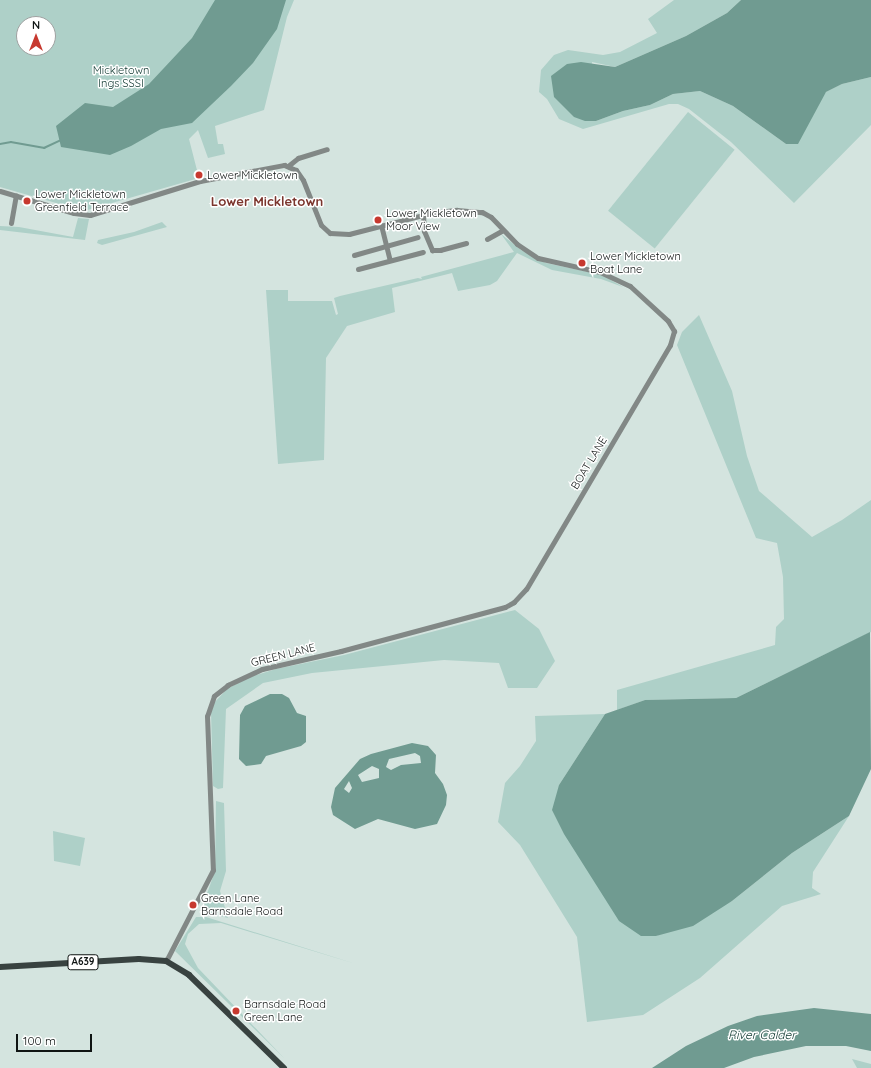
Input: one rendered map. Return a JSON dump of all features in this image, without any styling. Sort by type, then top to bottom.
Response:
[{"type":"main road","name":"A639","points":[[0,966],[139,958],[166,961],[189,975],[284,1068]]},
{"type":"street","points":[[288,166],[298,158],[327,149]]},
{"type":"street","points":[[0,191],[74,213],[90,215],[200,181],[271,166],[288,166],[296,170],[304,180],[321,225],[327,232],[345,235],[423,214],[477,211],[491,217],[503,230],[487,239]]},
{"type":"street","points":[[11,224],[16,196]]},
{"type":"street","points":[[423,214],[424,230],[432,250],[440,250],[466,244]]},
{"type":"street","points":[[381,225],[390,260]]},
{"type":"street","name":"BOAT LANE","points":[[503,230],[517,244],[538,258],[600,272],[630,286],[668,321],[674,331],[672,341],[662,359],[526,589],[514,602]]},
{"type":"street","points":[[354,255],[418,237]]},
{"type":"street","points":[[358,269],[423,252]]},
{"type":"street","name":"GREEN LANE","points":[[166,961],[213,870],[207,716],[214,696],[228,685],[262,669],[349,649],[505,607],[514,602]]},
{"type":"green space","name":"Mickletown Ings SSSI","points":[[0,0],[294,0],[287,17],[264,110],[215,126],[218,144],[223,144],[225,154],[208,158],[198,130],[189,139],[199,178],[84,211],[0,187]]},
{"type":"green space","points":[[674,0],[741,0],[727,13],[686,36],[615,67],[592,62],[596,121],[623,111],[650,105],[673,94],[700,91],[733,106],[786,144],[826,92],[842,84],[871,77],[871,125],[794,203],[731,142],[689,109],[678,104],[669,104],[583,129],[559,119],[547,99],[539,92],[541,70],[554,55],[568,50],[603,55],[620,52],[657,33],[648,19]]},
{"type":"green space","points":[[688,112],[735,150],[655,248],[608,211]]},
{"type":"green space","points":[[78,218],[89,219],[85,240],[0,230],[0,226],[19,227],[73,237]]},
{"type":"green space","points":[[162,222],[167,227],[102,245],[97,243],[98,240],[134,232]]},
{"type":"green space","points":[[501,234],[521,250],[546,263],[602,275],[623,287],[601,279],[552,270],[517,253],[497,281],[490,285],[458,291],[452,273],[392,288],[395,312],[347,326],[326,358],[324,460],[278,464],[266,290],[288,290],[288,301],[332,301],[336,315],[338,314],[334,298],[418,278],[422,279],[421,277],[514,252]]},
{"type":"green space","points":[[699,315],[732,391],[747,456],[759,491],[812,537],[842,520],[871,500],[871,632],[736,698],[645,700],[617,710],[617,690],[775,645],[776,627],[784,619],[783,577],[777,543],[756,538],[677,345],[682,332]]},
{"type":"green space","points":[[515,610],[539,629],[555,661],[537,688],[508,688],[499,663],[444,660],[312,673],[263,683],[226,709],[223,788],[218,789],[213,786],[211,712],[213,704],[227,689],[250,677],[276,669],[344,655]]},
{"type":"green space","points":[[605,714],[559,785],[656,936],[732,901],[792,853],[849,816],[813,872],[812,888],[821,894],[782,906],[700,978],[643,1015],[587,1022],[577,937],[520,845],[498,822],[505,783],[520,766],[536,741],[535,716]]},
{"type":"green space","points":[[216,801],[224,803],[226,871],[220,891],[228,918],[209,913],[203,905],[215,871]]},
{"type":"green space","points":[[53,831],[85,838],[80,866],[54,861]]},
{"type":"green space","points":[[196,917],[206,917],[356,964],[221,923],[199,924],[188,934],[185,944],[198,968],[284,1058],[175,951]]},
{"type":"green space","points":[[852,1059],[871,1064],[871,1068],[857,1068]]},
{"type":"water","points":[[215,0],[286,0],[277,29],[253,63],[231,86],[192,123],[161,129],[131,146],[110,155],[61,147],[56,126],[85,103],[113,107],[149,84],[192,38]]},
{"type":"water","points":[[741,0],[871,0],[871,77],[842,84],[826,92],[798,144],[786,144],[733,106],[700,91],[673,94],[650,105],[623,111],[596,121],[585,121],[574,117],[554,97],[551,76],[567,64],[581,62],[615,67],[686,36],[727,13]]},
{"type":"water","points":[[870,632],[871,769],[849,816],[792,853],[732,901],[693,926],[656,936],[641,936],[619,921],[564,834],[552,810],[559,785],[605,714],[645,700],[736,698]]},
{"type":"water","points":[[270,694],[282,694],[289,698],[297,713],[306,716],[306,742],[301,746],[266,756],[261,764],[246,766],[239,759],[240,715],[245,706]]},
{"type":"water","points":[[412,743],[428,746],[436,755],[435,773],[443,784],[447,795],[446,805],[437,824],[415,829],[378,819],[355,829],[333,815],[331,807],[335,788],[360,759],[371,754]],"holes":[[[415,753],[420,756],[421,763],[401,765],[391,770],[386,767],[389,759]],[[372,766],[379,769],[379,778],[362,782],[358,775]],[[349,781],[352,788],[349,793],[344,789]]]},
{"type":"water","name":"River Calder","points":[[814,1008],[871,1014],[871,1051],[846,1046],[806,1046],[754,1057],[724,1068],[652,1068],[686,1046],[728,1026],[757,1016]]},
{"type":"waterway","points":[[0,144],[11,142],[44,148],[59,141]]},
{"type":"place","name":"Lower Mickletown","points":[[199,175]]},
{"type":"place","name":"Lower Mickletown Greenfield Terrace","points":[[27,201]]},
{"type":"place","name":"Lower Mickletown Moor View","points":[[378,220]]},
{"type":"place","name":"Lower Mickletown Boat Lane","points":[[582,263]]},
{"type":"place","name":"Green Lane Barnsdale Road","points":[[193,905]]},
{"type":"place","name":"Barnsdale Road Green Lane","points":[[236,1011]]},
{"type":"district","name":"Lower Mickletown","points":[[267,201]]}]
